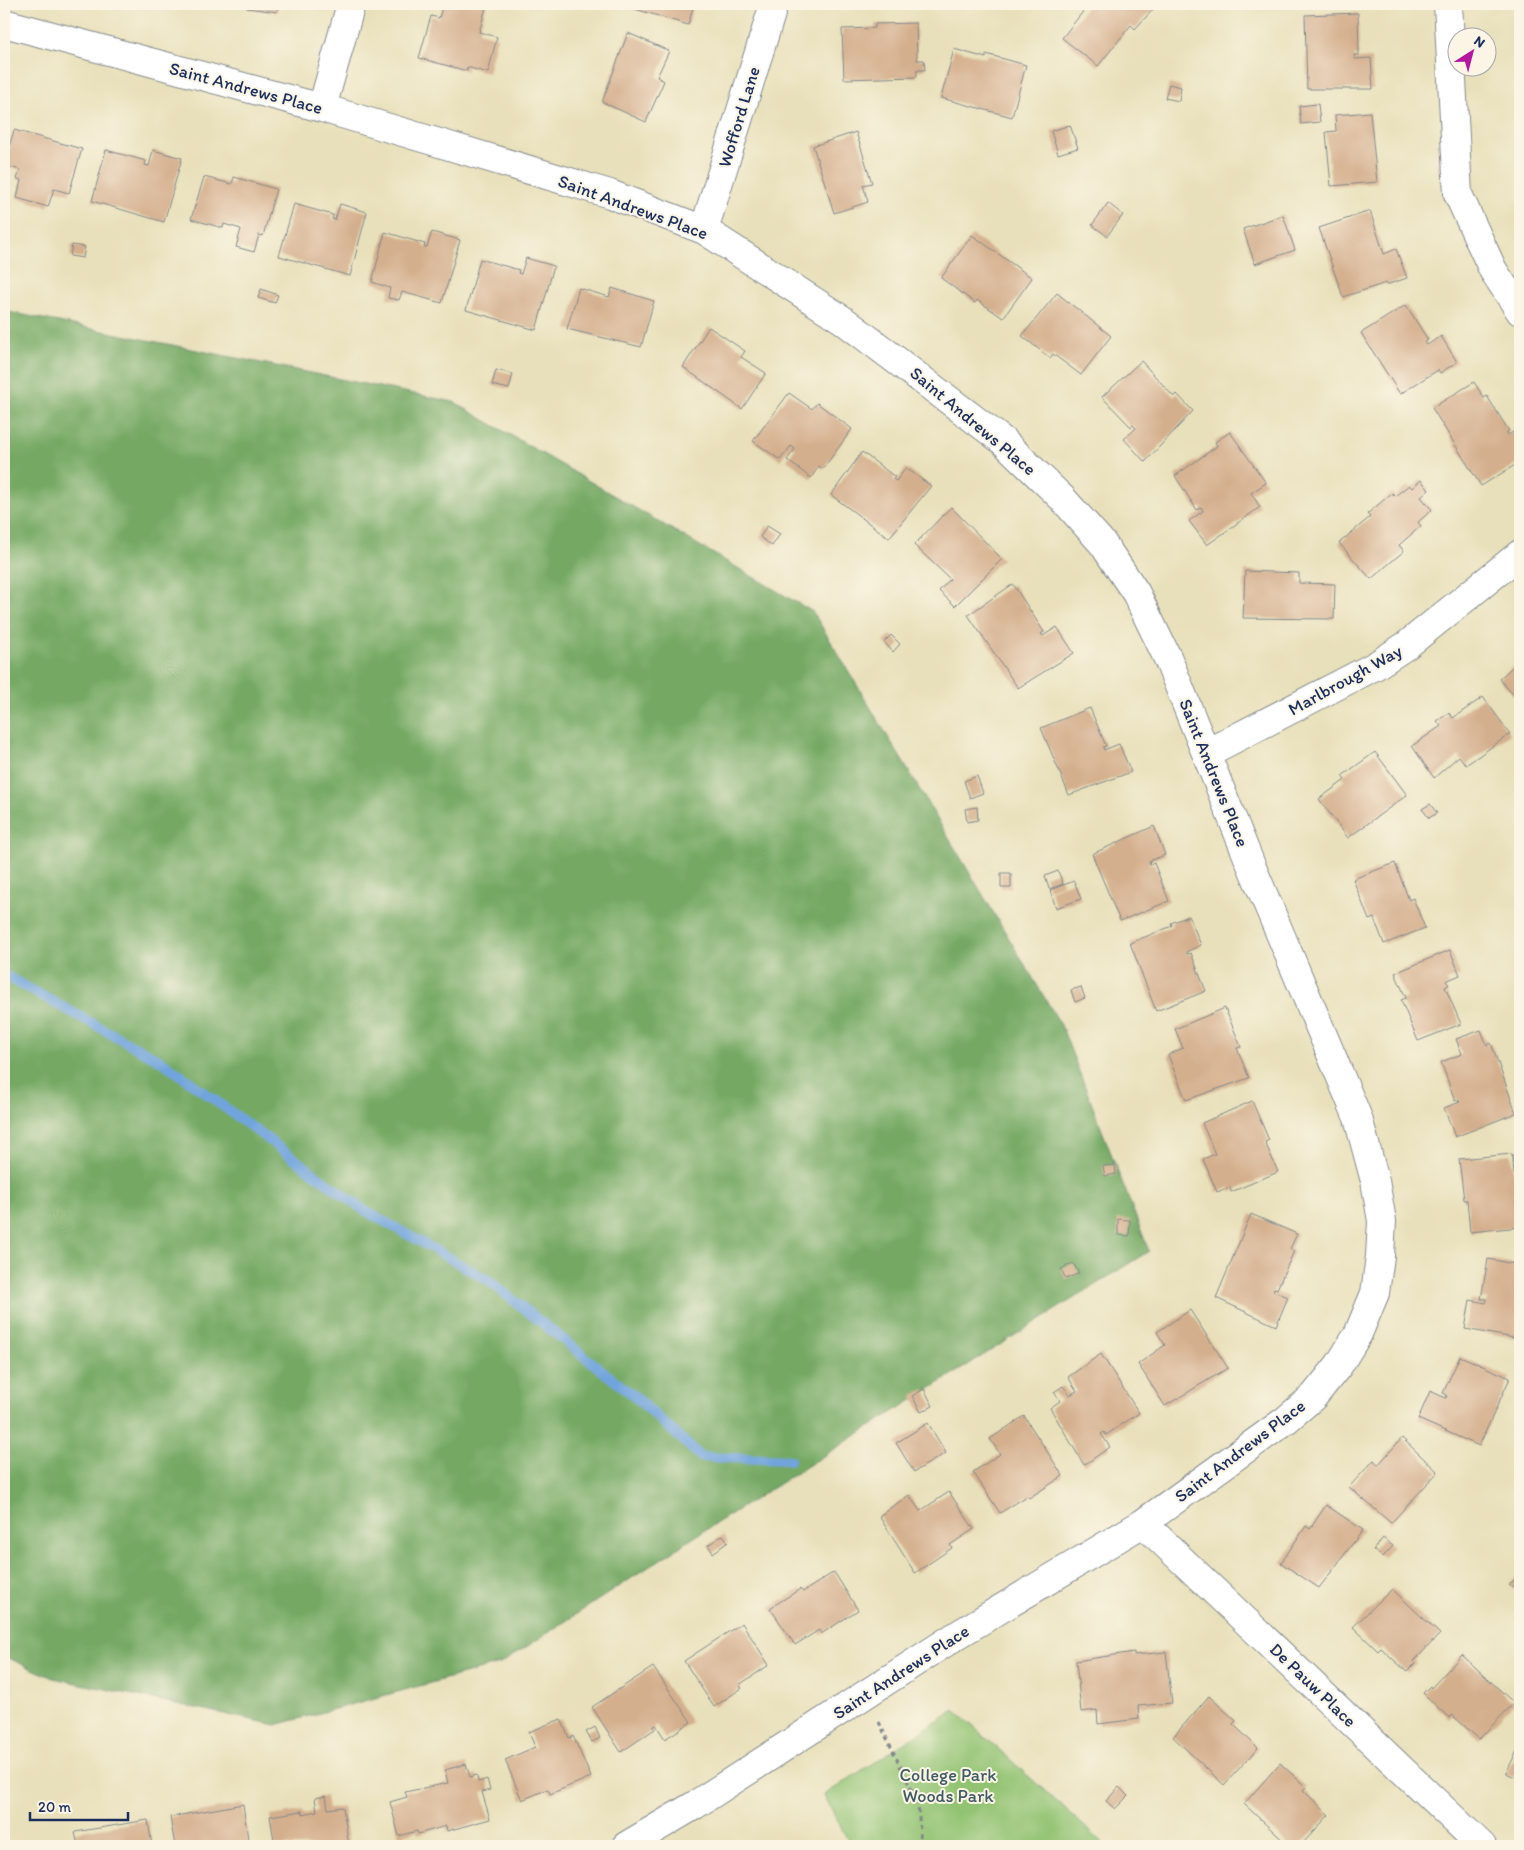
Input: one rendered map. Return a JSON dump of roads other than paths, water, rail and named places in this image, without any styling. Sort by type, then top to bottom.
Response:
[{"type":"street","points":[[322,108],[351,4]]},
{"type":"street","name":"Wofford Lane","points":[[704,230],[774,4]]},
{"type":"street","points":[[1448,4],[1458,194],[1493,270],[1520,311]]},
{"type":"street","name":"Saint Andrews Place","points":[[4,23],[322,108],[610,194],[704,230],[843,320],[906,365],[1003,441],[1063,498],[1102,544],[1136,593],[1168,659],[1251,865],[1358,1118],[1375,1181],[1382,1221],[1380,1256],[1374,1293],[1358,1334],[1338,1365],[1314,1396],[1286,1420],[1143,1523],[954,1637],[696,1805],[626,1846]]},
{"type":"street","name":"Marlbrough Way","points":[[1207,753],[1375,666],[1407,645],[1520,554]]},
{"type":"street","name":"De Pauw Place","points":[[1143,1523],[1482,1846]]},
{"type":"waterway","points":[[4,975],[163,1062],[364,1210],[488,1280],[633,1395],[701,1457],[790,1460]]},
{"type":"park label","name":"College Park Woods Park","points":[[948,1785]]}]
